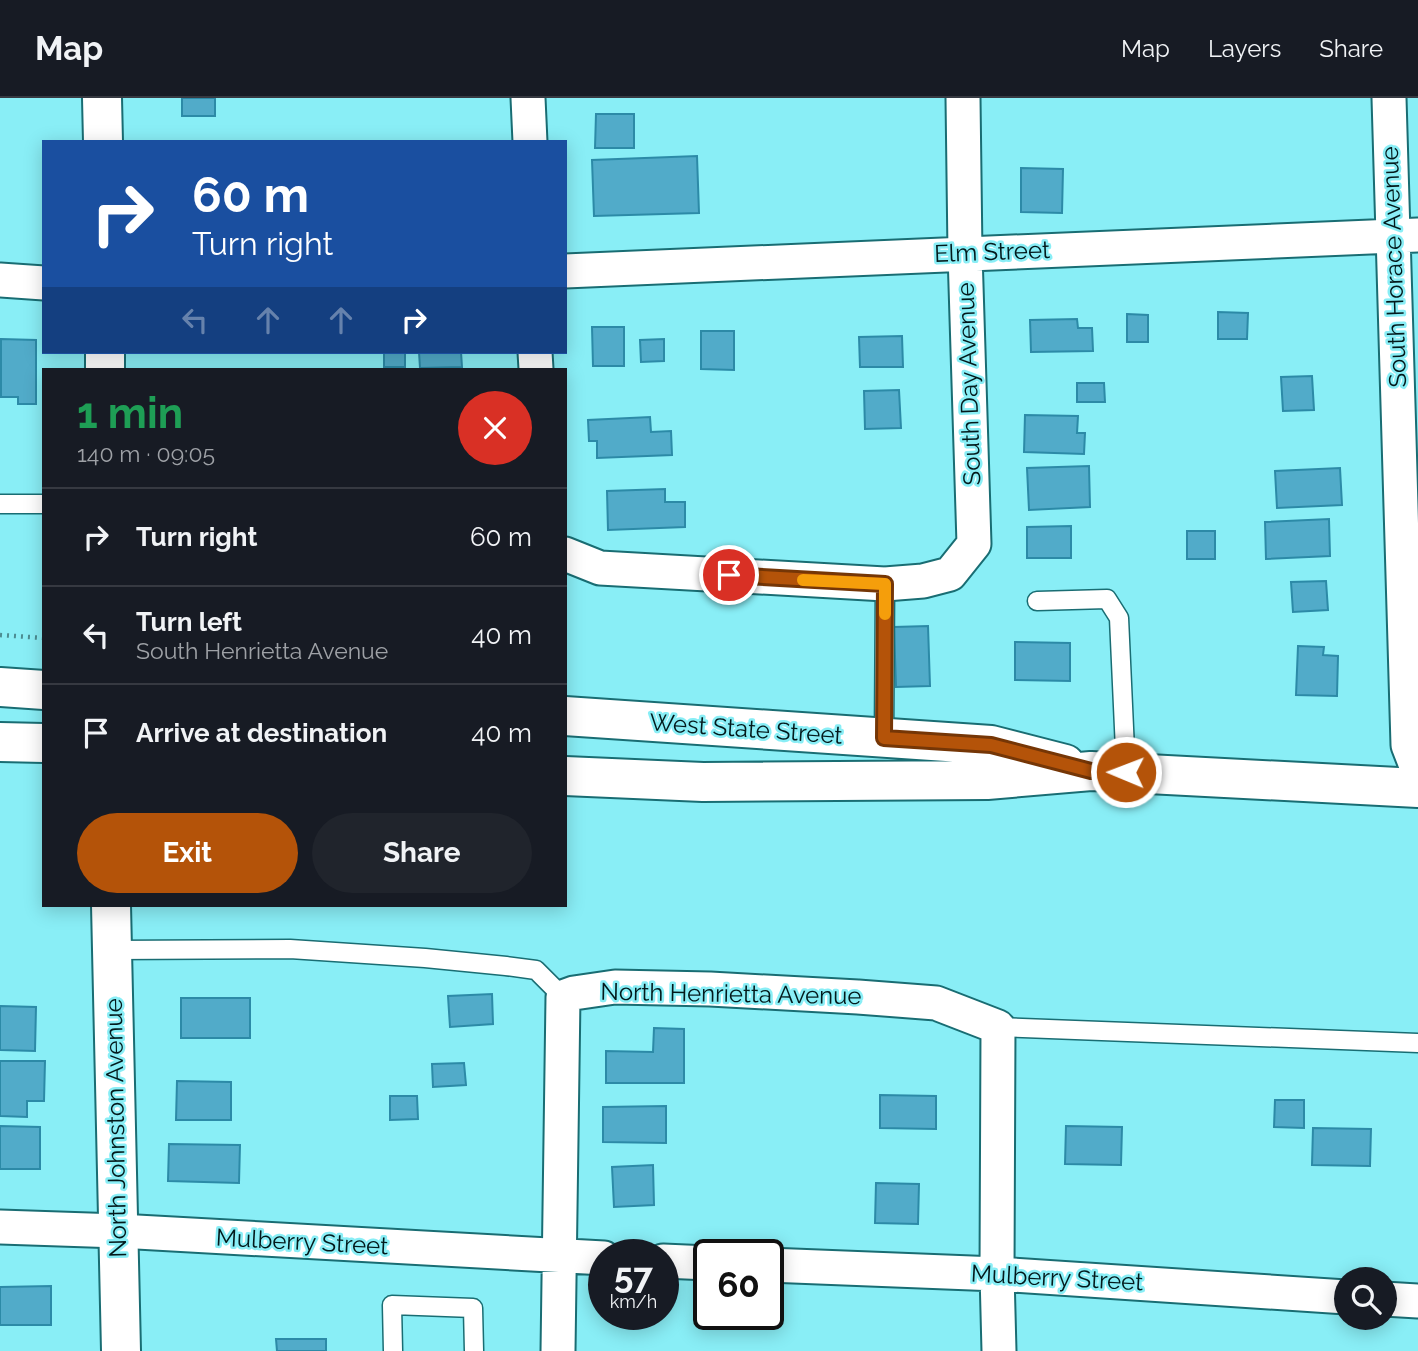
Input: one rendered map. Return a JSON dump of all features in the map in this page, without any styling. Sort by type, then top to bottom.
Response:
[{"type":"main road","points":[[102,98],[103,140]]},
{"type":"main road","points":[[0,687],[42,690]]},
{"type":"main road","name":"West State Street","points":[[567,716],[991,745],[1109,772]]},
{"type":"main road","points":[[0,742],[42,743]]},
{"type":"main road","name":"West State Street","points":[[567,776],[703,782],[974,780],[1109,772],[1418,788]]},
{"type":"main road","name":"North Johnston Avenue","points":[[111,907],[121,1351]]},
{"type":"street","points":[[528,98],[530,140]]},
{"type":"street","name":"South Day Avenue","points":[[885,584],[923,581],[950,574],[974,544],[963,98]]},
{"type":"street","name":"South Horace Avenue","points":[[1390,98],[1405,235],[1408,745],[1418,771]]},
{"type":"street","name":"Elm Street","points":[[567,271],[1405,235]]},
{"type":"street","points":[[0,280],[42,283]]},
{"type":"street","points":[[567,555],[600,568],[885,584]]},
{"type":"street","name":"North Henrietta Avenue","points":[[563,998],[574,993],[615,986],[858,997],[936,1003],[998,1027]]},
{"type":"street","points":[[558,1351],[563,998]]},
{"type":"street","points":[[998,1027],[999,1351]]},
{"type":"street","name":"Mulberry Street","points":[[0,1227],[119,1231],[588,1258]]},
{"type":"street","name":"Mulberry Street","points":[[784,1266],[997,1274],[1334,1296]]},
{"type":"street","points":[[1397,1300],[1418,1301]]},
{"type":"lane","points":[[0,505],[42,504]]},
{"type":"lane","points":[[884,738],[885,584]]},
{"type":"lane","points":[[1037,601],[1107,599],[1119,618],[1109,772]]},
{"type":"lane","points":[[112,950],[289,949],[506,966],[536,970],[563,998]]},
{"type":"lane","points":[[998,1027],[1418,1042]]},
{"type":"lane","points":[[393,1351],[392,1305],[473,1308],[474,1351]]},
{"type":"path","points":[[0,635],[42,638]]},
{"type":"building","points":[[182,98],[215,98],[215,116],[182,116]]},
{"type":"building","points":[[596,114],[634,114],[634,148],[595,148]]},
{"type":"building","points":[[697,156],[699,213],[594,216],[592,160]]},
{"type":"building","points":[[1021,168],[1063,169],[1062,213],[1021,212]]},
{"type":"building","points":[[1218,312],[1248,313],[1247,339],[1218,339]]},
{"type":"building","points":[[1127,314],[1148,315],[1148,342],[1127,342]]},
{"type":"building","points":[[1077,319],[1078,328],[1092,328],[1093,351],[1031,352],[1030,320]]},
{"type":"building","points":[[592,327],[624,327],[624,366],[593,366]]},
{"type":"building","points":[[701,331],[734,331],[734,370],[701,369]]},
{"type":"building","points":[[902,336],[903,367],[860,367],[859,337]]},
{"type":"building","points":[[1,339],[36,340],[36,404],[18,404],[18,397],[1,397]]},
{"type":"building","points":[[664,339],[664,361],[641,362],[640,340]]},
{"type":"building","points":[[384,354],[405,354],[405,367],[384,367]]},
{"type":"building","points":[[419,354],[461,354],[462,367],[420,368]]},
{"type":"building","points":[[1312,376],[1314,410],[1283,411],[1281,377]]},
{"type":"building","points":[[1077,383],[1104,383],[1105,402],[1077,402]]},
{"type":"building","points":[[899,390],[901,428],[865,429],[864,391]]},
{"type":"building","points":[[1025,415],[1078,416],[1077,433],[1085,433],[1084,454],[1024,452]]},
{"type":"building","points":[[650,417],[651,432],[671,431],[672,455],[597,458],[597,441],[589,441],[588,420]]},
{"type":"building","points":[[1089,466],[1090,507],[1029,510],[1027,468]]},
{"type":"building","points":[[1340,468],[1342,505],[1277,508],[1275,471]]},
{"type":"building","points":[[665,489],[665,502],[685,502],[685,527],[608,530],[607,491]]},
{"type":"building","points":[[1329,519],[1330,556],[1266,559],[1265,522]]},
{"type":"building","points":[[1071,526],[1071,558],[1027,558],[1027,527]]},
{"type":"building","points":[[1187,531],[1215,531],[1215,559],[1187,559]]},
{"type":"building","points":[[1326,581],[1328,610],[1293,612],[1291,582]]},
{"type":"building","points":[[928,626],[930,686],[896,687],[894,627]]},
{"type":"building","points":[[1015,642],[1070,643],[1070,681],[1015,680]]},
{"type":"building","points":[[1298,646],[1324,647],[1323,655],[1338,656],[1337,696],[1296,695]]},
{"type":"building","points":[[492,994],[493,1024],[450,1027],[448,996]]},
{"type":"building","points":[[181,998],[250,998],[250,1038],[181,1038]]},
{"type":"building","points":[[0,1006],[36,1007],[35,1051],[0,1050]]},
{"type":"building","points":[[654,1028],[684,1029],[684,1083],[606,1083],[606,1051],[653,1052]]},
{"type":"building","points":[[0,1061],[45,1061],[44,1101],[27,1101],[27,1117],[0,1116]]},
{"type":"building","points":[[464,1063],[466,1085],[433,1087],[432,1064]]},
{"type":"building","points":[[177,1081],[231,1082],[231,1120],[176,1120]]},
{"type":"building","points":[[880,1095],[936,1096],[936,1129],[880,1128]]},
{"type":"building","points":[[390,1096],[417,1096],[418,1119],[390,1120]]},
{"type":"building","points":[[1275,1100],[1304,1100],[1304,1128],[1274,1127]]},
{"type":"building","points":[[666,1106],[666,1143],[603,1142],[603,1107]]},
{"type":"building","points":[[0,1126],[40,1127],[40,1169],[0,1169]]},
{"type":"building","points":[[1066,1126],[1122,1127],[1121,1165],[1065,1164]]},
{"type":"building","points":[[1313,1128],[1371,1129],[1370,1166],[1312,1165]]},
{"type":"building","points":[[169,1144],[240,1145],[239,1183],[168,1181]]},
{"type":"building","points":[[653,1165],[654,1205],[614,1207],[612,1167]]},
{"type":"building","points":[[876,1183],[919,1184],[918,1224],[875,1223]]},
{"type":"building","points":[[51,1286],[51,1325],[0,1325],[0,1287]]},
{"type":"building","points":[[276,1339],[326,1339],[326,1351],[277,1351]]},
{"type":"slow traffic","points":[[803,580],[885,584],[885,614]]},
{"type":"route","points":[[729,575],[885,584],[884,738],[991,745],[1091,771],[1126,772]]}]
